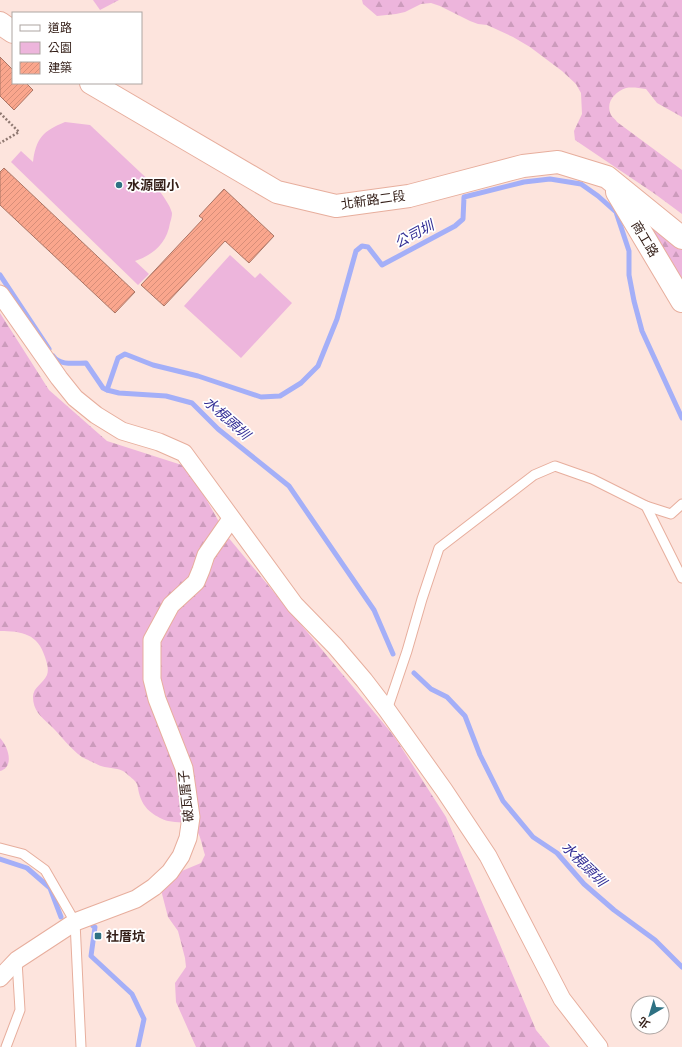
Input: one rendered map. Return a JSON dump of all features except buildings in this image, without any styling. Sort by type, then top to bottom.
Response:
[{"type":"main road","points":[[0,23],[12,31]]},
{"type":"main road","name":"北新路二段","points":[[93,84],[277,192],[336,206],[409,196],[523,166],[558,162],[607,177]]},
{"type":"main road","points":[[607,177],[682,238]]},
{"type":"main road","name":"商工路","points":[[607,177],[645,237],[682,301]]},
{"type":"street","points":[[0,294],[59,378],[75,398],[96,415],[122,431],[158,442],[184,453],[295,605],[335,646],[387,710],[488,856],[562,999],[599,1047]]},
{"type":"street","name":"破瓦厝子","points":[[0,978],[17,960],[76,922],[136,899],[154,887],[170,872],[181,856],[188,838],[191,817],[184,768],[152,679],[152,640],[171,605],[196,582],[206,555],[231,519]]},
{"type":"lane","points":[[387,710],[439,548],[534,475],[555,466],[592,479],[646,506],[671,514],[682,504]]},
{"type":"lane","points":[[646,506],[682,578]]},
{"type":"lane","points":[[0,848],[23,854],[45,870],[76,922],[80,1047]]},
{"type":"lane","points":[[6,1047],[20,1010],[17,960]]},
{"type":"path","points":[[0,113],[19,132],[0,144]]},
{"type":"green space","points":[[93,0],[119,0],[100,10]]},
{"type":"green space","points":[[362,0],[682,0],[682,117],[657,103],[646,89],[638,88],[626,88],[618,92],[610,102],[609,110],[617,122],[682,170],[682,214],[575,140],[574,131],[582,114],[581,93],[576,84],[562,71],[530,47],[487,25],[470,21],[431,3],[421,4],[405,12],[377,16],[363,4]]},
{"type":"green space","points":[[65,122],[90,125],[158,189],[170,207],[172,213],[166,237],[153,252],[135,261],[149,274],[138,285],[11,162],[21,151],[33,162],[36,147],[42,136],[46,132]]},
{"type":"green space","points":[[607,183],[682,244],[682,288]]},
{"type":"green space","points":[[230,255],[255,278],[260,273],[292,303],[241,358],[184,306]]},
{"type":"green space","points":[[0,313],[49,390],[107,441],[188,467],[227,536],[394,736],[446,817],[536,1030],[550,1047],[196,1047],[176,1002],[175,983],[186,967],[185,958],[178,931],[168,917],[161,890],[177,873],[201,863],[205,855],[198,833],[192,825],[171,822],[160,818],[147,809],[142,802],[136,783],[126,773],[91,762],[82,757],[69,746],[41,716],[34,706],[33,694],[48,673],[47,664],[42,649],[38,643],[28,635],[0,631]]},
{"type":"green space","points":[[0,738],[9,756],[9,761],[5,769],[0,771]]},
{"type":"waterway","name":"公司圳","points":[[107,390],[118,358],[125,354],[153,365],[198,376],[261,397],[280,396],[301,383],[318,366],[337,319],[356,251],[362,246],[368,247],[382,265],[455,226],[463,219],[464,197],[524,182],[550,179],[581,184],[598,196],[616,212],[629,251],[629,275],[642,331],[682,418]]},
{"type":"waterway","name":"水梘頭圳","points":[[0,275],[49,349]]},
{"type":"waterway","name":"水梘頭圳","points":[[53,356],[64,363],[86,363],[103,388],[107,390],[119,393],[166,396],[192,403],[218,429],[289,486],[374,610],[393,654]]},
{"type":"waterway","name":"水梘頭圳","points":[[414,673],[431,689],[447,697],[465,716],[480,755],[503,801],[533,837],[557,853],[584,884],[614,910],[655,940],[682,967]]},
{"type":"waterway","points":[[0,859],[27,868],[50,888],[61,917]]},
{"type":"waterway","points":[[93,926],[95,927],[91,956],[132,994],[144,1019],[138,1047]]},
{"type":"place","name":"水源國小","points":[[119,185]]},
{"type":"place","name":"社厝坑","points":[[98,936]]}]
